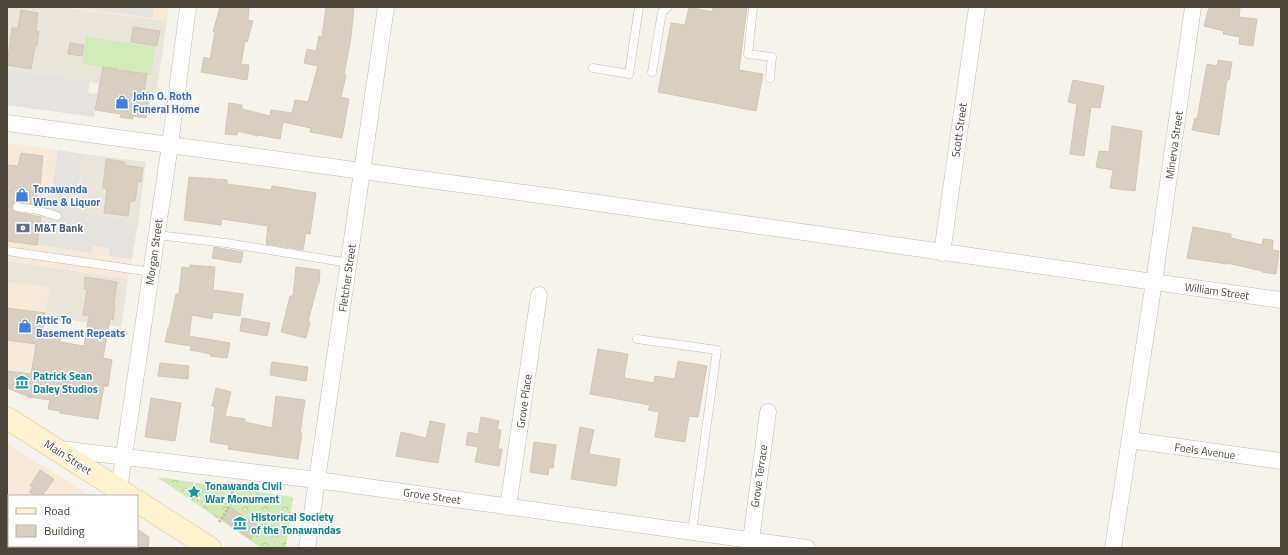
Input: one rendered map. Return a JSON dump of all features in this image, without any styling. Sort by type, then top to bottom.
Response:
[{"type":"street","name":"Morgan Street","points":[[126,495],[124,456],[170,146],[188,7]]},
{"type":"street","name":"Fletcher Street","points":[[307,548],[386,7]]},
{"type":"street","name":"Scott Street","points":[[942,253],[977,7]]},
{"type":"street","name":"Minerva Street","points":[[1113,548],[1154,282],[1193,7]]},
{"type":"street","name":"William Street","points":[[7,123],[584,201],[1281,300]]},
{"type":"street","name":"Grove Place","points":[[508,507],[539,295]]},
{"type":"street","name":"Grove Terrace","points":[[751,540],[768,412]]},
{"type":"street","name":"Main Street","points":[[7,418],[124,495]]},
{"type":"street","name":"Foels Avenue","points":[[1130,440],[1281,461]]},
{"type":"street","name":"Grove Street","points":[[55,449],[317,480],[808,548]]},
{"type":"street","name":"Main Street","points":[[138,503],[210,548]]},
{"type":"lane","points":[[592,68],[629,74],[639,7]]},
{"type":"lane","points":[[652,72],[662,12],[668,7]]},
{"type":"lane","points":[[752,7],[748,54],[772,56],[770,78]]},
{"type":"lane","points":[[17,207],[38,210],[57,216]]},
{"type":"lane","points":[[157,235],[226,243],[349,262]]},
{"type":"lane","points":[[7,251],[152,272]]},
{"type":"lane","points":[[637,339],[717,350],[692,532]]},
{"type":"path","points":[[219,522],[230,504],[233,487]]},
{"type":"shaded area","points":[[7,7],[61,7],[167,21],[156,93],[89,82],[89,80],[7,70]]},
{"type":"shaded area","points":[[61,7],[169,7],[167,21]]},
{"type":"shaded area","points":[[74,7],[154,7],[152,18]]},
{"type":"shaded area","points":[[7,70],[90,80],[88,93],[97,94],[94,117],[7,105]]},
{"type":"shaded area","points":[[7,143],[84,154],[78,192],[81,193],[79,212],[138,222],[128,279],[7,261]]},
{"type":"shaded area","points":[[58,150],[84,154],[78,192],[81,193],[79,212],[138,222],[132,259],[109,256],[110,248],[93,246],[92,253],[37,245],[41,216],[38,215],[41,188],[52,190]]},
{"type":"shaded area","points":[[84,154],[146,162],[138,222],[78,212],[81,194],[78,193]]},
{"type":"shaded area","points":[[7,261],[128,279],[121,327],[45,317],[49,288],[7,282]]},
{"type":"shaded area","points":[[7,282],[49,288],[41,345],[34,345],[27,400],[7,387]]},
{"type":"shaded area","points":[[7,443],[88,495],[8,495],[8,502]]},
{"type":"shaded area","points":[[87,547],[89,548],[8,548]]},
{"type":"green space","points":[[86,37],[155,47],[151,75],[82,64]]},
{"type":"green space","points":[[157,477],[293,497],[286,548],[261,548]]},
{"type":"building","points":[[220,7],[249,7],[248,20],[253,21],[247,42],[245,41],[241,64],[249,65],[247,80],[201,72],[204,57],[210,59],[215,32],[213,32]]},
{"type":"building","points":[[326,7],[354,7],[351,37],[344,75],[346,75],[341,97],[349,99],[342,138],[310,132],[311,128],[283,122],[280,139],[238,131],[237,135],[225,134],[229,103],[242,105],[242,109],[270,116],[271,110],[292,113],[295,100],[308,102],[318,66],[304,63],[307,49],[316,51],[319,36],[322,37]]},
{"type":"building","points":[[689,7],[712,12],[713,7],[747,7],[739,70],[763,74],[756,111],[658,92],[671,23],[685,25]]},
{"type":"building","points":[[1209,7],[1240,8],[1239,17],[1257,19],[1253,46],[1239,44],[1240,37],[1223,34],[1224,31],[1204,26]]},
{"type":"building","points":[[21,10],[38,13],[36,31],[39,31],[31,69],[7,65],[12,28],[18,28]]},
{"type":"building","points":[[133,27],[160,31],[157,46],[131,42]]},
{"type":"building","points":[[70,43],[84,45],[82,56],[68,54]]},
{"type":"building","points":[[1218,60],[1232,62],[1229,80],[1227,80],[1219,135],[1192,130],[1195,118],[1197,119],[1207,64],[1217,66]]},
{"type":"building","name":"John O. Roth Funeral Home","points":[[103,67],[147,74],[144,92],[150,93],[146,118],[133,116],[133,119],[120,117],[121,114],[95,110]]},
{"type":"building","points":[[1073,80],[1104,86],[1100,108],[1091,107],[1084,156],[1070,154],[1077,104],[1068,102]]},
{"type":"building","points":[[1112,126],[1142,131],[1135,191],[1110,188],[1113,170],[1096,167],[1099,151],[1109,152]]},
{"type":"building","points":[[21,153],[43,156],[40,187],[38,187],[36,204],[17,202],[13,203],[12,207],[13,211],[41,217],[37,245],[7,241],[7,165],[18,166]]},
{"type":"building","points":[[106,159],[125,162],[124,165],[143,168],[141,182],[138,181],[135,201],[130,201],[128,216],[104,213],[107,189],[103,188]]},
{"type":"building","points":[[189,177],[227,180],[227,184],[271,190],[272,186],[316,193],[310,234],[306,233],[303,250],[266,244],[268,226],[222,219],[221,225],[184,220]]},
{"type":"building","points":[[1193,227],[1231,234],[1231,238],[1262,245],[1263,239],[1273,240],[1272,250],[1279,251],[1276,274],[1227,263],[1187,258]]},
{"type":"building","points":[[214,247],[243,252],[241,263],[212,258]]},
{"type":"building","points":[[190,265],[215,267],[213,290],[243,294],[240,316],[213,312],[212,319],[192,315],[189,336],[230,343],[227,358],[210,356],[211,354],[190,350],[191,346],[165,342],[176,294],[179,294],[182,267],[190,268]]},
{"type":"building","points":[[296,267],[320,270],[319,284],[308,321],[310,322],[306,338],[281,332],[290,296],[293,296]]},
{"type":"building","points":[[85,277],[117,282],[113,320],[110,319],[103,358],[112,360],[108,386],[104,386],[98,419],[60,413],[60,411],[48,409],[50,400],[28,397],[7,388],[7,371],[31,374],[36,344],[7,340],[7,308],[45,313],[42,333],[61,336],[60,342],[84,346],[89,316],[83,315],[87,289],[84,289]]},
{"type":"building","points":[[242,318],[270,323],[267,336],[240,331]]},
{"type":"building","points":[[598,349],[628,354],[624,378],[654,383],[655,376],[675,379],[678,361],[707,366],[698,417],[689,416],[685,442],[655,437],[659,412],[648,410],[650,405],[590,394]]},
{"type":"building","points":[[272,362],[308,367],[306,381],[270,375]]},
{"type":"building","points":[[160,363],[189,366],[188,379],[158,376]]},
{"type":"building","points":[[216,388],[231,392],[225,416],[245,419],[245,422],[272,428],[276,396],[305,400],[298,459],[228,449],[229,445],[210,442],[215,407],[212,406]]},
{"type":"building","points":[[151,398],[181,403],[175,441],[145,437]]},
{"type":"building","points":[[481,417],[499,421],[497,429],[501,430],[498,449],[502,449],[499,466],[475,462],[478,447],[466,445],[468,432],[478,434]]},
{"type":"building","points":[[430,421],[445,424],[438,463],[396,456],[401,432],[426,438]]},
{"type":"building","points":[[580,427],[594,430],[589,454],[620,459],[616,486],[571,479]]},
{"type":"building","points":[[534,442],[556,445],[553,468],[549,468],[548,475],[530,472]]},
{"type":"building","points":[[40,470],[54,479],[43,495],[34,495],[29,492],[33,487],[30,486]]},
{"type":"building","name":"Historical Society of the Tonawandas","points":[[230,507],[259,527],[251,539],[222,519]]},
{"type":"building","points":[[138,530],[149,537],[148,548],[137,548]]},
{"type":"place","name":"John O. Roth Funeral Home","points":[[122,102]]},
{"type":"place","name":"Tonawanda Wine & Liquor","points":[[22,195]]},
{"type":"place","name":"M&T Bank","points":[[23,228]]},
{"type":"place","name":"Attic To Basement Repeats","points":[[25,326]]},
{"type":"place","name":"Patrick Sean Daley Studios","points":[[22,382]]},
{"type":"place","name":"Tonawanda Civil War Monument","points":[[194,492]]},
{"type":"place","name":"Historical Society of the Tonawandas","points":[[240,523]]}]
